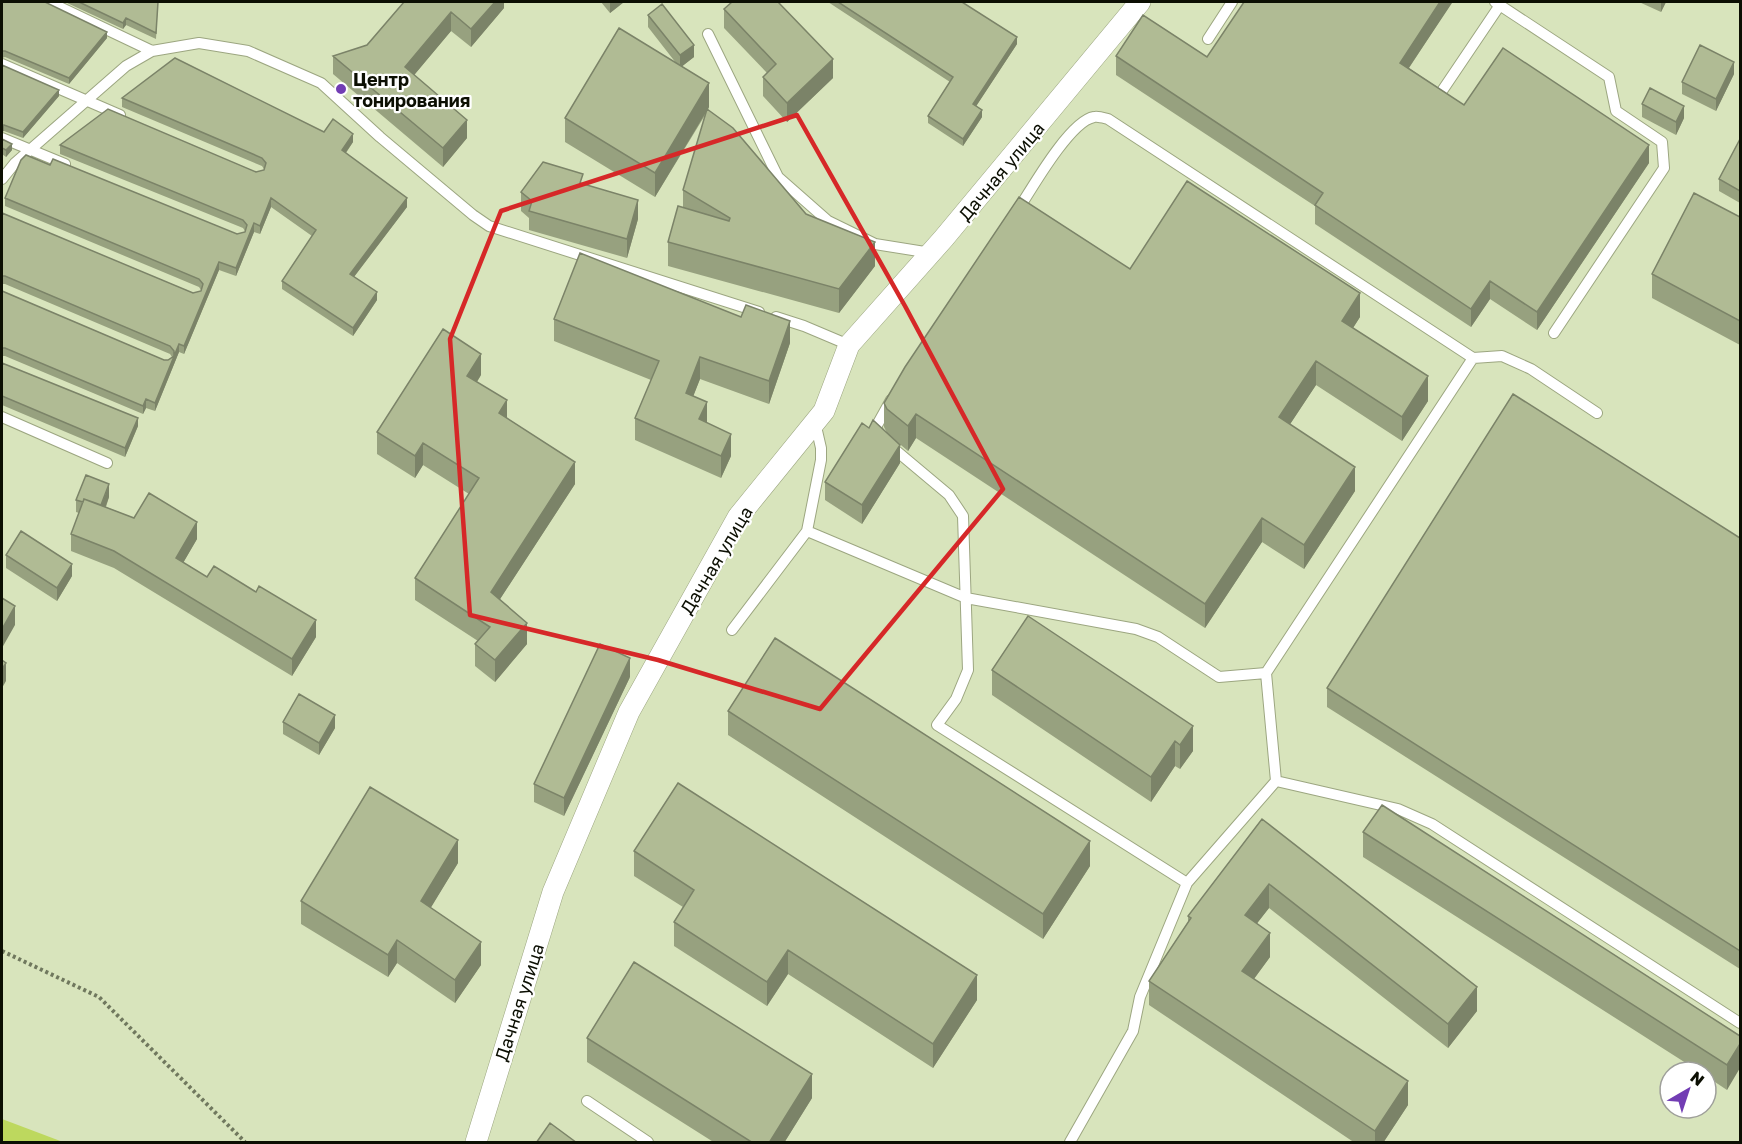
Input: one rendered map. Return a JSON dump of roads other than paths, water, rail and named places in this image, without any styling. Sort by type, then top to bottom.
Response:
[{"type":"street","name":"Дачная улица","points":[[476,1143],[554,892],[629,712],[738,517],[824,411],[849,345],[931,253],[1140,2]]},
{"type":"lane","points":[[49,2],[152,51]]},
{"type":"lane","points":[[1208,39],[1232,2]]},
{"type":"lane","points":[[1442,91],[1498,3],[1609,77],[1617,111],[1662,141],[1664,168],[1554,333]]},
{"type":"lane","points":[[708,34],[778,177],[828,221],[875,244],[931,253]]},
{"type":"lane","points":[[2,178],[30,150],[126,66],[152,51],[199,43],[248,51],[321,83],[381,137],[489,226],[804,326],[849,345]]},
{"type":"lane","points":[[2,64],[129,119]]},
{"type":"lane","points":[[1012,218],[1071,132],[1084,121],[1096,116],[1108,119],[1473,358],[1502,356],[1531,369],[1597,413]]},
{"type":"lane","points":[[2,138],[74,168]]},
{"type":"lane","points":[[1070,1143],[1133,1031],[1140,997],[1187,883],[1276,781],[1266,673],[1473,358]]},
{"type":"lane","points":[[897,389],[876,427],[881,438],[949,495],[963,516],[968,670],[956,699],[937,725],[1187,883]]},
{"type":"lane","points":[[2,417],[108,463]]},
{"type":"lane","points":[[732,630],[807,531],[821,460],[821,448],[815,422]]},
{"type":"lane","points":[[807,531],[966,598],[1136,629],[1158,637],[1219,677],[1266,673]]},
{"type":"lane","points":[[1276,781],[1398,809],[1432,824],[1740,1023]]},
{"type":"lane","points":[[586,1101],[648,1143]]},
{"type":"place","name":"Центр тонирования","points":[[341,89]]}]
